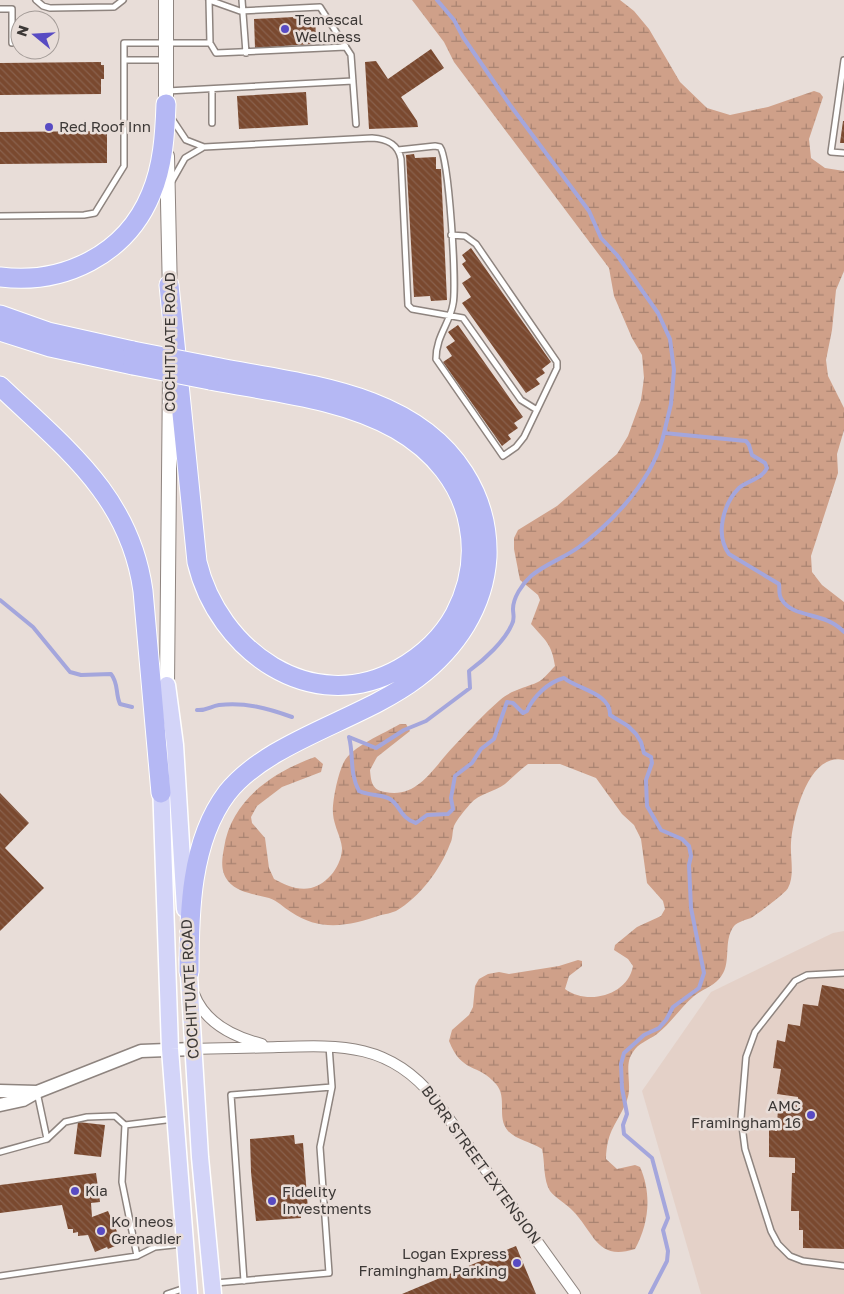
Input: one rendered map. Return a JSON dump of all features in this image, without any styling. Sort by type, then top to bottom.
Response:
[{"type":"highway","points":[[0,276],[34,278],[69,271],[102,255],[122,238],[139,217],[154,186],[163,148],[166,98]]},
{"type":"highway","points":[[170,285],[196,552],[206,589],[225,625],[243,646],[264,663],[288,675],[314,682],[342,684],[370,681],[396,671],[420,656],[449,624],[464,595],[470,573],[472,546],[468,521],[459,495],[444,470],[411,439],[366,415],[210,373]]},
{"type":"highway","points":[[0,316],[133,358]]},
{"type":"highway","points":[[0,331],[50,347],[133,358],[210,373],[349,395],[382,406],[412,421],[442,445],[468,479],[483,517],[487,556],[483,584],[475,608],[456,640],[437,661],[408,684],[381,700],[261,762],[239,780],[224,798],[212,818],[200,854],[191,918],[189,972]]},
{"type":"highway","points":[[0,386],[92,475],[112,502],[131,538],[139,564],[143,591],[161,793]]},
{"type":"main road","name":"COCHITUATE ROAD","points":[[166,0],[170,285],[167,685],[161,793],[170,1049],[188,1291]]},
{"type":"main road","name":"COCHITUATE ROAD","points":[[167,685],[177,767],[193,1049],[213,1289]]},
{"type":"street","points":[[189,972],[198,1003],[218,1025],[245,1040],[277,1047]]},
{"type":"street","name":"BURR STREET EXTENSION","points":[[193,1049],[346,1046],[387,1059],[409,1072],[428,1090],[575,1294]]},
{"type":"street","points":[[0,1105],[23,1100],[36,1092],[136,1052],[193,1049]]},
{"type":"street","points":[[0,1091],[36,1092]]},
{"type":"lane","points":[[36,0],[43,6],[50,8],[114,7],[123,0]]},
{"type":"lane","points":[[346,47],[218,54],[210,43],[209,0],[236,11],[320,7],[346,47],[352,59],[356,124]]},
{"type":"lane","points":[[242,0],[246,53]]},
{"type":"lane","points":[[0,9],[12,10]]},
{"type":"lane","points":[[0,216],[93,214],[99,209],[124,166],[124,43],[210,43]]},
{"type":"lane","points":[[124,60],[166,60]]},
{"type":"lane","points":[[844,60],[831,152],[844,153]]},
{"type":"lane","points":[[353,81],[212,89],[166,98],[173,122],[181,135],[190,143],[204,147],[372,138],[390,142],[398,150],[401,160],[407,303],[412,308],[464,318],[521,400],[537,410]]},
{"type":"lane","points":[[212,89],[212,123]]},
{"type":"lane","points":[[398,150],[435,146],[442,149],[448,180],[454,300],[442,329],[436,356],[437,362],[503,456],[522,441],[557,368],[557,360],[476,244],[465,236],[451,235]]},
{"type":"lane","points":[[168,201],[171,185],[181,162],[190,154],[204,147]]},
{"type":"lane","points":[[844,973],[807,975],[795,981],[755,1032],[746,1058],[741,1118],[745,1149],[771,1231],[778,1244],[790,1256],[803,1262],[844,1266]]},
{"type":"lane","points":[[213,1289],[244,1281],[330,1273],[320,1146],[332,1087],[329,1046]]},
{"type":"lane","points":[[244,1281],[231,1095],[332,1087]]},
{"type":"lane","points":[[36,1092],[48,1139]]},
{"type":"lane","points":[[0,1152],[48,1139],[65,1122],[87,1117],[115,1116],[126,1125],[174,1119]]},
{"type":"lane","points":[[126,1125],[122,1182],[137,1256]]},
{"type":"lane","points":[[0,1276],[137,1256],[155,1247],[184,1244]]},
{"type":"lane","points":[[166,1294],[188,1291]]},
{"type":"shaded area","points":[[844,931],[844,1294],[701,1294],[642,1091],[711,992],[833,933]]},
{"type":"green space","points":[[412,0],[620,0],[634,11],[649,29],[680,82],[707,108],[730,115],[768,107],[814,91],[820,93],[823,97],[809,139],[811,158],[825,168],[844,171],[844,271],[836,290],[832,330],[826,360],[828,376],[844,408],[844,430],[837,454],[838,473],[811,556],[812,572],[822,585],[844,602],[844,760],[831,760],[821,766],[812,776],[805,789],[799,803],[792,832],[792,872],[786,891],[754,916],[734,926],[730,932],[726,967],[719,979],[694,996],[662,1030],[638,1046],[630,1057],[628,1069],[629,1094],[610,1134],[606,1159],[617,1169],[635,1165],[640,1167],[646,1188],[647,1209],[640,1239],[635,1249],[622,1252],[604,1248],[598,1243],[573,1211],[550,1191],[546,1181],[542,1149],[516,1137],[508,1131],[503,1120],[501,1095],[496,1084],[489,1077],[459,1059],[449,1041],[452,1030],[469,1015],[473,1007],[475,986],[479,979],[488,974],[499,972],[509,974],[559,966],[578,960],[582,961],[582,966],[569,976],[565,989],[585,997],[606,995],[615,991],[630,976],[633,966],[628,959],[614,950],[615,945],[637,927],[661,916],[665,909],[663,901],[647,883],[641,839],[634,825],[622,814],[596,778],[560,764],[528,764],[505,784],[478,797],[470,804],[454,826],[451,842],[441,863],[421,891],[396,911],[358,922],[324,925],[302,918],[272,899],[247,893],[232,885],[225,877],[222,865],[228,831],[235,816],[245,802],[256,790],[284,771],[315,757],[323,764],[321,772],[282,787],[257,806],[251,817],[252,823],[265,838],[269,868],[274,879],[301,889],[317,886],[333,873],[340,861],[342,848],[334,818],[333,802],[342,767],[348,756],[369,741],[400,724],[406,724],[410,731],[377,757],[370,770],[372,782],[377,789],[397,793],[407,791],[425,779],[482,716],[500,700],[513,691],[540,681],[555,666],[550,647],[531,624],[540,600],[538,595],[520,580],[514,549],[514,538],[518,530],[557,506],[617,454],[628,436],[641,400],[644,378],[642,355],[632,338],[614,296],[609,268],[454,62],[444,42]]},
{"type":"building","name":"Temescal Wellness","points":[[315,16],[316,39],[311,39],[312,44],[255,48],[254,19]]},
{"type":"building","points":[[431,49],[444,68],[401,97],[417,121],[418,127],[369,129],[365,62],[376,61],[388,79]]},
{"type":"building","points":[[101,62],[101,65],[104,65],[104,79],[101,79],[101,94],[0,95],[0,63]]},
{"type":"building","points":[[306,92],[308,125],[239,129],[237,96]]},
{"type":"building","points":[[843,121],[844,143],[840,143]]},
{"type":"building","points":[[107,131],[107,163],[0,164],[0,132]]},
{"type":"building","points":[[414,154],[415,158],[436,157],[436,169],[441,169],[447,300],[431,301],[430,296],[414,297],[406,155]]},
{"type":"building","points":[[471,248],[551,362],[542,369],[545,373],[536,379],[540,384],[526,393],[462,303],[471,297],[462,283],[471,277],[462,264],[466,261],[462,255]]},
{"type":"building","points":[[458,325],[523,417],[514,423],[518,428],[508,435],[511,439],[502,446],[443,362],[452,356],[446,347],[455,341],[448,332]]},
{"type":"building","points":[[0,793],[29,823],[5,848],[44,888],[0,931]]},
{"type":"building","name":"AMC Framingham 16","points":[[822,985],[844,989],[844,1249],[803,1248],[803,1230],[799,1230],[799,1211],[791,1211],[792,1173],[795,1173],[795,1158],[769,1157],[769,1127],[775,1127],[775,1131],[777,1131],[778,1103],[798,1104],[798,1097],[777,1094],[781,1069],[773,1068],[777,1040],[785,1042],[788,1024],[800,1026],[803,1004],[818,1006]]},
{"type":"building","points":[[78,1122],[105,1125],[101,1157],[74,1154]]},
{"type":"building","points":[[294,1135],[295,1144],[303,1143],[308,1210],[300,1210],[301,1218],[256,1221],[250,1139]]},
{"type":"building","points":[[96,1173],[100,1202],[91,1203],[92,1217],[108,1211],[122,1243],[108,1249],[107,1247],[95,1252],[88,1235],[78,1236],[78,1232],[73,1233],[73,1229],[68,1229],[62,1205],[0,1213],[0,1185]]},
{"type":"building","points":[[516,1246],[536,1294],[402,1294]]},
{"type":"waterway","points":[[437,0],[454,20],[463,37],[510,105],[589,211],[601,238],[617,255],[658,313],[670,339],[674,370],[671,404],[664,433]]},
{"type":"waterway","points":[[349,737],[376,748],[404,730],[426,721],[470,688],[469,671],[494,650],[509,630],[513,620],[515,600],[524,583],[548,564],[579,547],[619,511],[652,466],[664,433],[746,441],[752,455],[765,463],[767,468],[761,475],[739,488],[725,511],[722,538],[729,554],[779,584],[780,596],[787,606],[828,621],[844,632]]},
{"type":"waterway","points":[[0,600],[33,627],[70,672],[81,675],[111,674],[115,681],[120,704],[132,707]]},
{"type":"waterway","points":[[349,737],[354,777],[359,791],[390,799],[403,815],[416,823],[427,815],[448,814],[453,809],[451,798],[455,776],[472,763],[481,749],[494,739],[507,702],[513,703],[523,713],[527,711],[533,700],[542,691],[552,683],[564,678],[605,701],[610,715],[628,726],[636,734],[641,742],[644,753],[651,757],[652,763],[646,780],[647,806],[661,830],[682,839],[689,846],[691,856],[689,865],[691,908],[704,973],[699,988],[673,1007],[659,1028],[644,1035],[624,1053],[621,1064],[622,1088],[627,1114],[623,1125],[624,1134],[652,1158],[668,1218],[663,1230],[668,1251],[667,1261],[650,1294]]},
{"type":"waterway","points":[[197,710],[219,705],[238,704],[265,708],[292,717]]},
{"type":"place","name":"Temescal Wellness","points":[[285,29]]},
{"type":"place","name":"Red Roof Inn","points":[[49,127]]},
{"type":"place","name":"AMC Framingham 16","points":[[811,1115]]},
{"type":"place","name":"Kia","points":[[75,1191]]},
{"type":"place","name":"Fidelity Investments","points":[[272,1201]]},
{"type":"place","name":"Ko Ineos Grenadier","points":[[101,1231]]},
{"type":"place","name":"Logan Express Framingham Parking","points":[[517,1263]]}]
